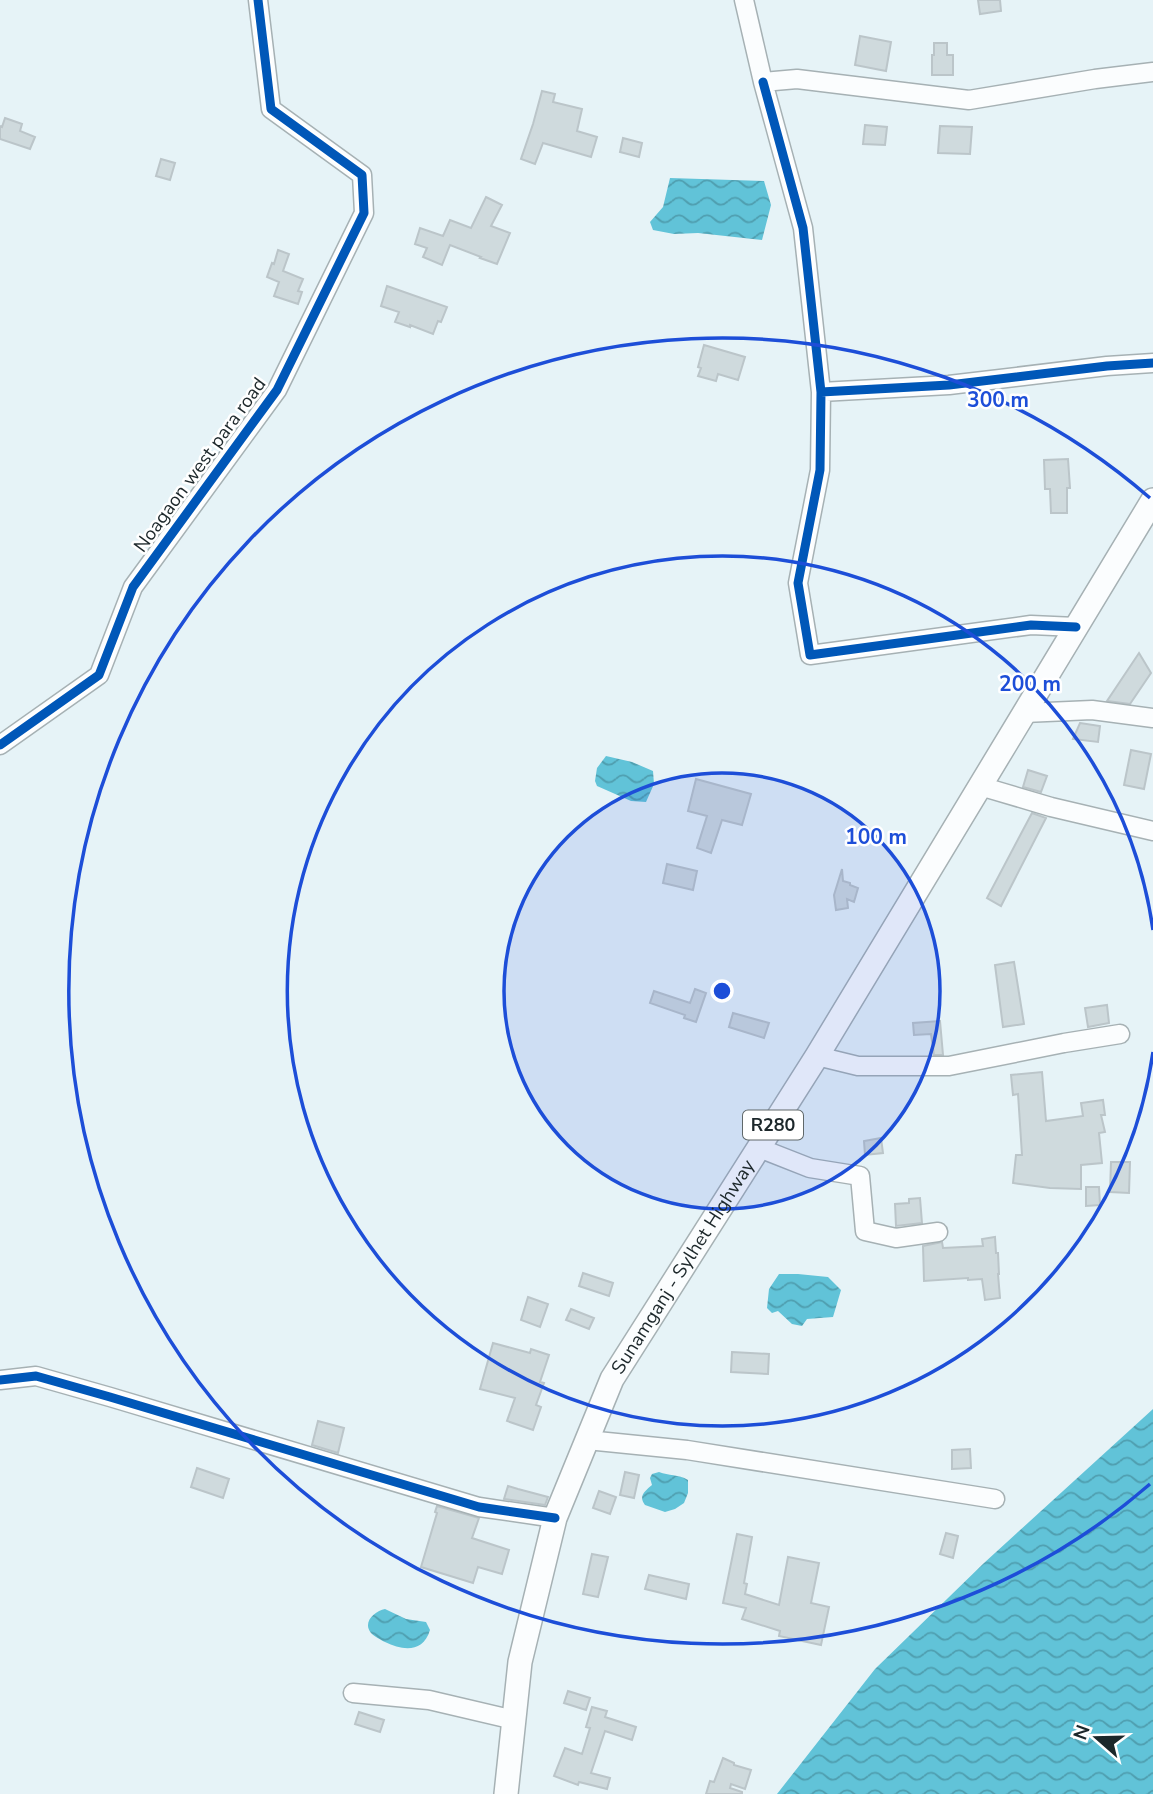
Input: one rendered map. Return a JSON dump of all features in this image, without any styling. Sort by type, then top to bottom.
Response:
[{"type":"main road","name":"Sunamganj - Sylhet Highway","points":[[506,1794],[520,1662],[555,1518],[612,1379],[817,1056],[1153,500]]},
{"type":"street","name":"Noagaon west para road","points":[[0,745],[99,675],[133,587],[277,390],[365,214],[362,175],[271,109],[258,0]]},
{"type":"street","points":[[744,0],[762,82],[803,228],[821,392],[820,470],[798,583],[810,654],[1031,625],[1076,627]]},
{"type":"street","points":[[762,82],[797,79],[969,100],[1153,72]]},
{"type":"street","points":[[821,392],[949,385],[1153,363]]},
{"type":"street","points":[[1024,713],[1092,710],[1153,718]]},
{"type":"street","points":[[980,786],[1051,807],[1153,831]]},
{"type":"street","points":[[817,1056],[858,1066],[948,1066],[1120,1034]]},
{"type":"street","points":[[759,1148],[810,1168],[860,1177],[866,1231],[896,1238],[938,1232]]},
{"type":"street","points":[[0,1380],[36,1376],[479,1507],[555,1518]]},
{"type":"street","points":[[587,1440],[687,1450],[995,1499]]},
{"type":"street","points":[[353,1693],[429,1700],[514,1720]]},
{"type":"water","points":[[670,178],[764,181],[771,205],[762,240],[653,230],[650,222],[663,207]]},
{"type":"water","points":[[606,756],[632,762],[653,771],[654,784],[646,802],[631,801],[597,786],[597,768]]},
{"type":"water","points":[[779,1274],[828,1277],[841,1290],[833,1317],[807,1319],[802,1326],[792,1324],[778,1311],[772,1313],[767,1308],[769,1289]]},
{"type":"water","points":[[1153,1409],[1153,1794],[777,1794],[875,1669],[984,1563]]},
{"type":"water","points":[[659,1472],[688,1480],[688,1493],[684,1503],[665,1512],[645,1505],[642,1499],[652,1485],[652,1474]]},
{"type":"water","points":[[385,1609],[406,1619],[426,1622],[430,1630],[423,1643],[405,1648],[392,1645],[371,1633],[369,1621],[377,1612]]},
{"type":"building","points":[[978,0],[1000,0],[1001,11],[980,14]]},
{"type":"building","points":[[860,36],[891,42],[886,71],[855,65]]},
{"type":"building","points":[[934,43],[947,43],[947,55],[953,55],[953,75],[932,75]]},
{"type":"building","points":[[542,91],[555,94],[553,102],[582,109],[577,131],[597,137],[591,157],[543,143],[535,164],[521,159]]},
{"type":"building","points":[[5,118],[22,124],[20,131],[35,137],[30,149],[0,139],[0,126],[2,127]]},
{"type":"building","points":[[865,125],[887,127],[885,145],[863,144]]},
{"type":"building","points":[[940,126],[972,127],[970,154],[938,153]]},
{"type":"building","points":[[623,138],[642,143],[639,157],[620,152]]},
{"type":"building","points":[[161,159],[175,163],[170,180],[156,176]]},
{"type":"building","points":[[486,197],[502,205],[491,226],[510,233],[497,264],[450,245],[442,265],[423,257],[427,248],[415,244],[420,228],[443,236],[450,220],[471,228]]},
{"type":"building","points":[[278,250],[289,254],[283,271],[303,279],[298,291],[302,292],[298,304],[274,296],[279,282],[267,277]]},
{"type":"building","points":[[387,286],[447,307],[433,334],[395,322],[399,312],[381,306]]},
{"type":"building","points":[[704,345],[745,357],[738,380],[718,374],[716,381],[698,376]]},
{"type":"building","points":[[1068,459],[1070,488],[1067,488],[1067,513],[1051,513],[1050,489],[1045,489],[1044,460]]},
{"type":"building","points":[[1139,653],[1151,673],[1130,704],[1107,701]]},
{"type":"building","points":[[1080,723],[1100,726],[1098,742],[1073,739]]},
{"type":"building","points":[[1131,750],[1151,754],[1144,789],[1124,785]]},
{"type":"building","points":[[1028,770],[1047,776],[1041,792],[1023,787]]},
{"type":"building","points":[[696,779],[751,794],[742,825],[722,820],[711,853],[697,848],[707,816],[688,811]]},
{"type":"building","points":[[1032,813],[1046,818],[1001,906],[987,898]]},
{"type":"building","points":[[667,864],[697,871],[693,890],[663,883]]},
{"type":"building","points":[[842,869],[843,881],[858,888],[854,902],[847,899],[848,908],[836,910],[834,895]]},
{"type":"building","points":[[1014,962],[1024,1024],[1003,1027],[995,965]]},
{"type":"building","points":[[695,989],[706,993],[696,1022],[684,1018],[685,1015],[650,1003],[654,991],[690,1003]]},
{"type":"building","points":[[1107,1005],[1109,1023],[1088,1027],[1085,1008]]},
{"type":"building","points":[[733,1013],[769,1023],[764,1038],[729,1027]]},
{"type":"building","points":[[940,1021],[943,1055],[934,1055],[931,1034],[914,1035],[913,1023]]},
{"type":"building","points":[[1042,1072],[1046,1121],[1083,1116],[1081,1103],[1103,1100],[1105,1115],[1101,1115],[1105,1132],[1099,1133],[1102,1163],[1081,1165],[1081,1189],[1013,1183],[1016,1155],[1022,1155],[1018,1094],[1013,1095],[1011,1075]]},
{"type":"building","points":[[881,1138],[883,1153],[865,1155],[864,1141]]},
{"type":"building","points":[[1111,1162],[1130,1162],[1129,1193],[1110,1192]]},
{"type":"building","points":[[1086,1187],[1099,1187],[1100,1205],[1086,1206]]},
{"type":"building","points":[[920,1198],[922,1223],[896,1226],[895,1204],[909,1203],[909,1199]]},
{"type":"building","points":[[995,1237],[1000,1298],[985,1300],[982,1279],[924,1281],[923,1246],[942,1242],[943,1248],[983,1246],[982,1239]]},
{"type":"building","points":[[583,1273],[613,1283],[609,1296],[579,1286]]},
{"type":"building","points":[[528,1297],[548,1304],[540,1327],[521,1320]]},
{"type":"building","points":[[571,1309],[594,1318],[589,1329],[566,1320]]},
{"type":"building","points":[[493,1343],[549,1355],[540,1382],[544,1383],[536,1405],[541,1407],[533,1430],[507,1421],[515,1398],[480,1389]]},
{"type":"building","points":[[732,1352],[769,1354],[768,1374],[731,1372]]},
{"type":"building","points":[[318,1421],[344,1428],[338,1453],[312,1445]]},
{"type":"building","points":[[970,1449],[971,1468],[952,1469],[952,1450]]},
{"type":"building","points":[[197,1468],[229,1479],[223,1498],[191,1487]]},
{"type":"building","points":[[625,1472],[639,1475],[634,1498],[620,1495]]},
{"type":"building","points":[[508,1486],[548,1497],[545,1505],[504,1499]]},
{"type":"building","points":[[599,1491],[616,1497],[610,1514],[593,1508]]},
{"type":"building","points":[[437,1506],[479,1518],[472,1538],[509,1550],[502,1574],[478,1567],[473,1583],[421,1567]]},
{"type":"building","points":[[946,1533],[958,1536],[953,1558],[940,1554]]},
{"type":"building","points":[[737,1534],[752,1537],[744,1583],[747,1584],[745,1594],[779,1605],[788,1557],[819,1563],[811,1603],[829,1607],[821,1645],[779,1636],[780,1631],[742,1619],[746,1608],[723,1603]]},
{"type":"building","points":[[592,1554],[608,1557],[598,1597],[583,1594]]},
{"type":"building","points":[[649,1575],[689,1584],[686,1599],[645,1589]]},
{"type":"building","points":[[568,1691],[590,1698],[586,1710],[564,1703]]},
{"type":"building","points":[[592,1707],[607,1711],[605,1717],[636,1727],[632,1740],[605,1731],[591,1773],[610,1778],[607,1789],[579,1782],[578,1785],[554,1776],[565,1748],[582,1754],[590,1728],[586,1727]]},
{"type":"building","points":[[359,1712],[384,1720],[380,1732],[355,1724]]},
{"type":"building","points":[[723,1758],[734,1765],[751,1770],[745,1789],[731,1784],[730,1788],[742,1794],[706,1794],[710,1781],[714,1782]]},
{"type":"cycle path","points":[[0,745],[99,675],[133,587],[277,390],[364,213],[362,175],[271,109],[258,0]]},
{"type":"cycle path","points":[[763,82],[803,228],[821,392],[949,385],[1153,363]]},
{"type":"cycle path","points":[[821,392],[820,470],[798,583],[810,655],[1031,625],[1076,627]]},
{"type":"cycle path","points":[[0,1380],[36,1376],[479,1507],[555,1518]]}]
